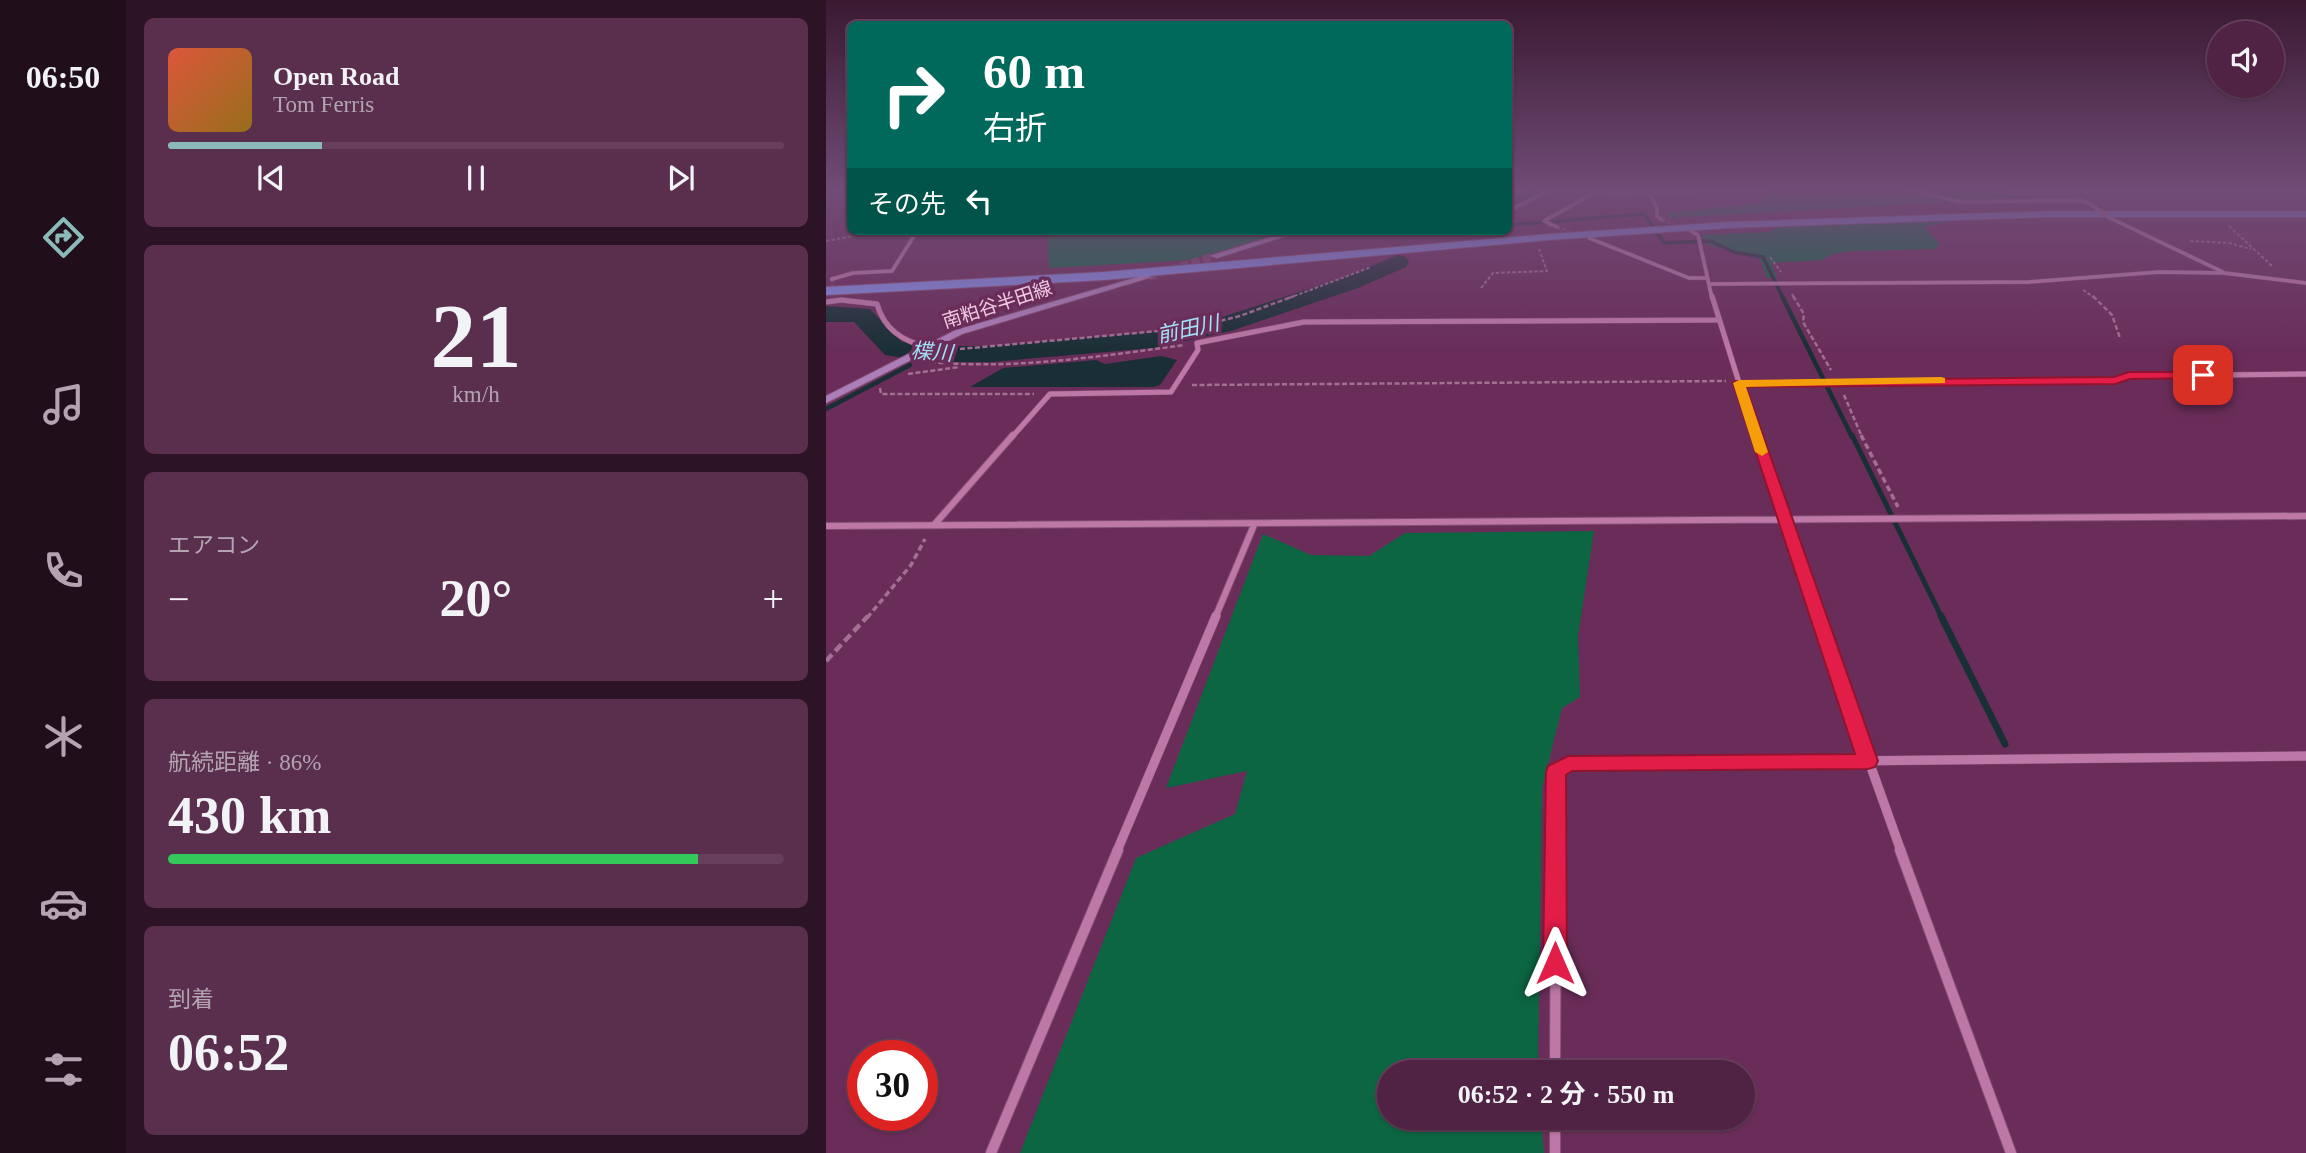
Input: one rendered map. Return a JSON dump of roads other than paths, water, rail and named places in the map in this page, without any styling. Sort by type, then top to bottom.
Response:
[{"type":"highway","points":[[829,287],[1104,276],[1483,243]]},
{"type":"main road","points":[[1214,256],[1258,243]]},
{"type":"main road","name":"南粕谷半田線","points":[[826,400],[960,332],[1148,277]]},
{"type":"street","points":[[841,300],[829,287],[853,273],[892,271],[910,243]]},
{"type":"street","points":[[1601,243],[1689,278],[1706,278]]},
{"type":"street","points":[[1699,243],[1717,320],[1784,521],[2011,1153]]},
{"type":"street","points":[[2161,243],[2224,273]]},
{"type":"street","points":[[1710,284],[2063,280],[2158,271],[2224,273],[2306,283]]},
{"type":"street","points":[[826,302],[841,300],[877,304],[882,318],[899,338],[925,348]]},
{"type":"street","points":[[937,525],[1050,394],[1171,392],[1198,350],[1197,343],[1304,322],[1717,320]]},
{"type":"street","points":[[1739,382],[2115,380],[2129,376],[2306,374]]},
{"type":"street","points":[[826,526],[2306,516]]},
{"type":"street","points":[[991,1153],[1254,525]]},
{"type":"street","points":[[1555,1060],[1556,772],[1568,764],[2306,756]]},
{"type":"street","points":[[1555,1130],[1555,1153]]},
{"type":"water","points":[[1161,356],[1177,360],[1160,385],[1153,387],[970,387],[1003,368],[1096,360],[1105,364]]},
{"type":"waterway","points":[[1664,243],[1668,243]]},
{"type":"waterway","points":[[1714,243],[1734,252],[1763,257],[1783,298]]},
{"type":"waterway","name":"前田川","points":[[826,314],[861,314],[894,349],[929,354],[991,354],[1153,340],[1222,326],[1350,283],[1398,262]]},
{"type":"waterway","points":[[1782,296],[1852,437]]},
{"type":"waterway","name":"楪川","points":[[826,409],[910,365]]},
{"type":"waterway","points":[[1852,435],[1942,618]]},
{"type":"waterway","points":[[1942,618],[2005,744]]},
{"type":"tunnel","points":[[1148,277],[1214,256]]},
{"type":"tunnel","points":[[832,279],[833,295]]}]
